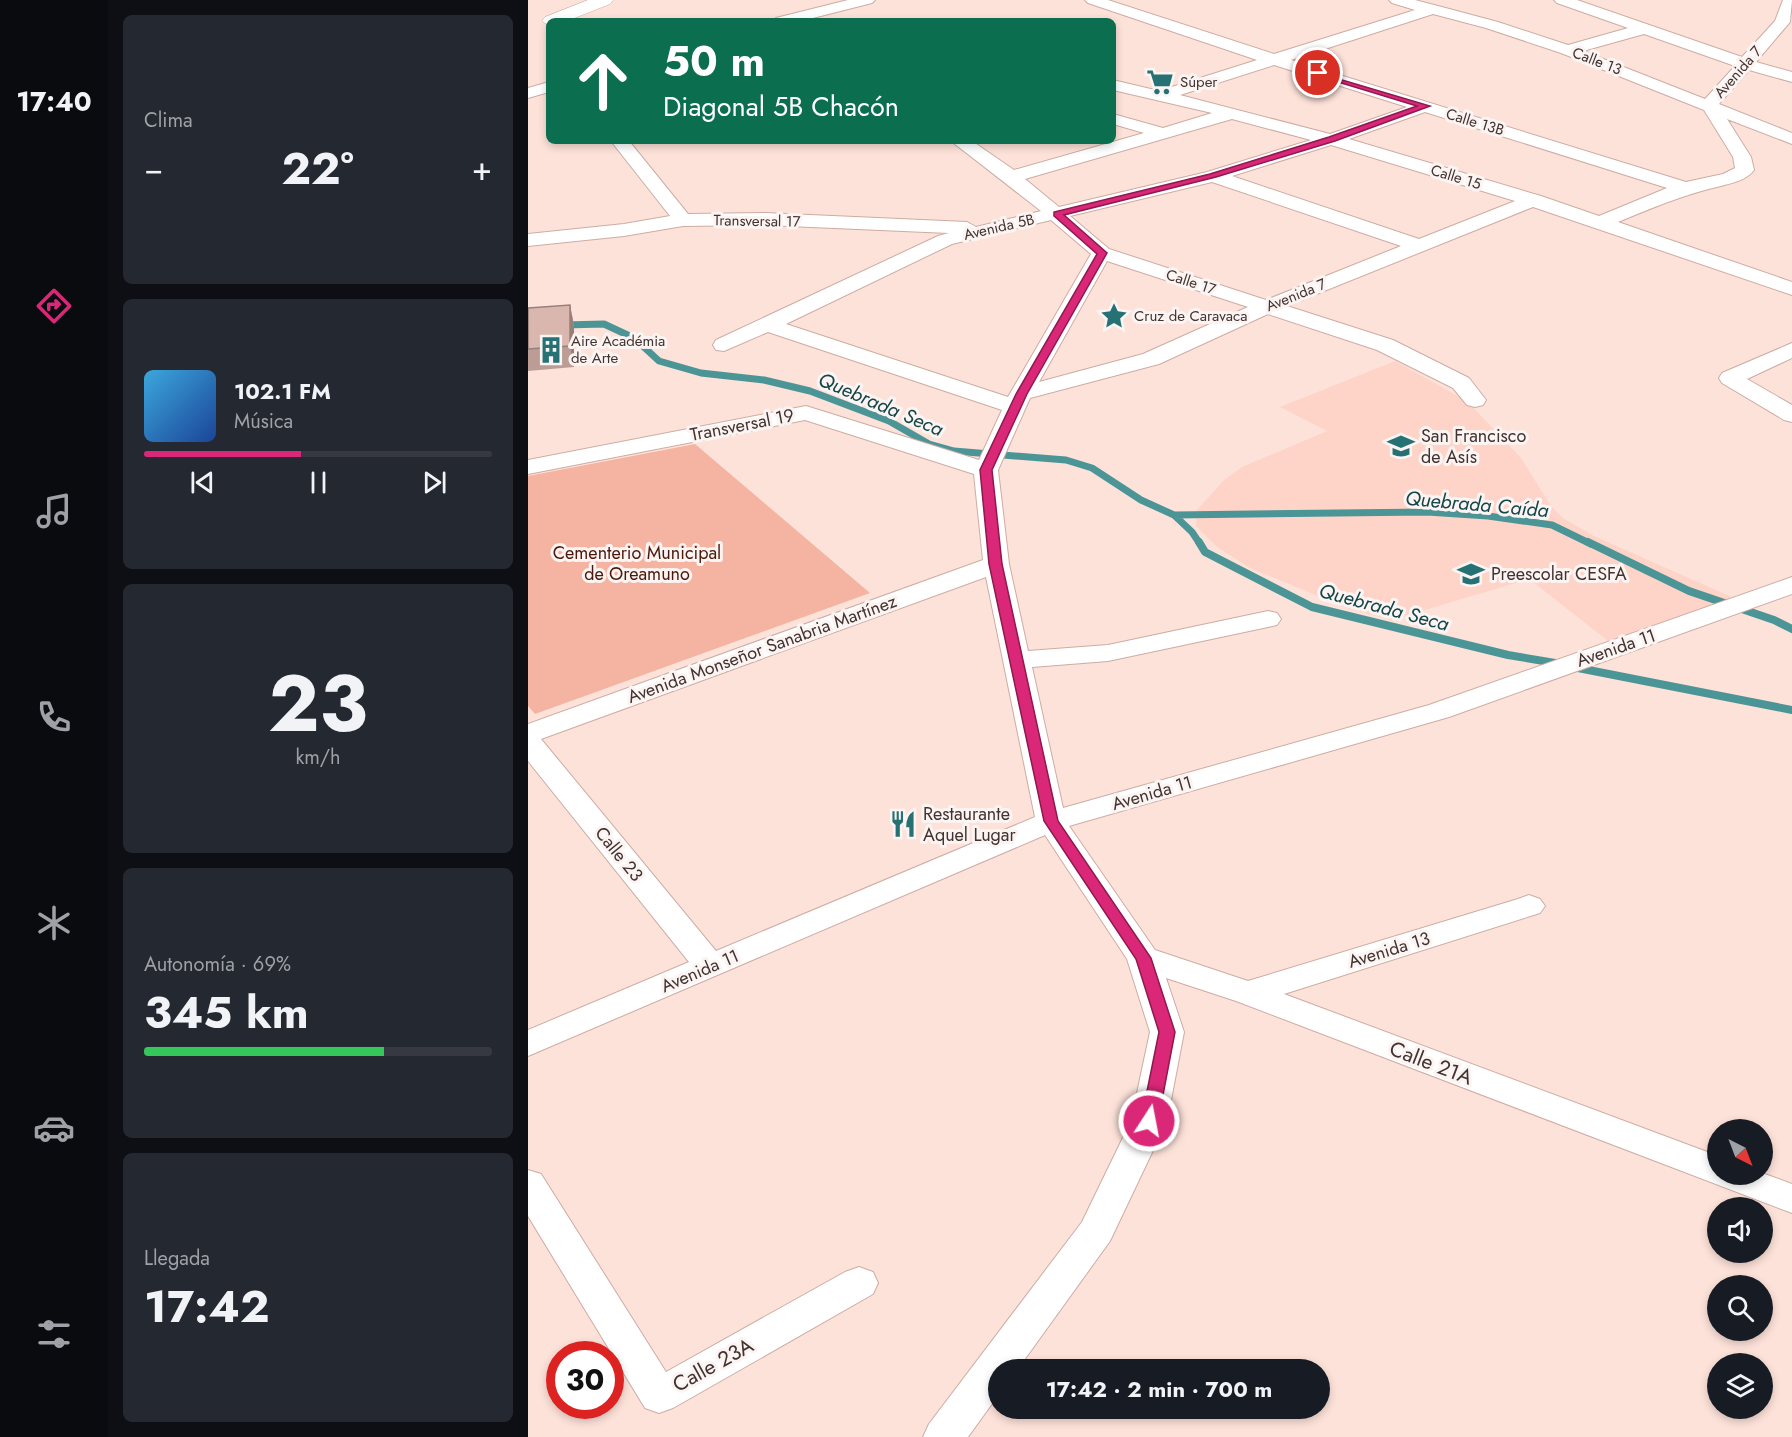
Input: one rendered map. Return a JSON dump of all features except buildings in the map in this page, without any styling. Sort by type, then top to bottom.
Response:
[{"type":"main road","points":[[559,18],[604,0]]},
{"type":"street","points":[[798,0],[832,18]]},
{"type":"street","points":[[792,18],[867,0]]},
{"type":"street","name":"Calle 13B","points":[[1093,0],[1275,60],[1686,188]]},
{"type":"street","name":"Calle 13","points":[[1397,0],[1492,25],[1567,50],[1792,139]]},
{"type":"street","points":[[1162,96],[1461,0]]},
{"type":"street","points":[[1562,0],[1746,64],[1792,77]]},
{"type":"street","name":"Avenida 7","points":[[1601,222],[1686,188],[1729,178],[1745,170],[1742,157],[1709,105],[1787,23],[1788,3],[1791,0]]},
{"type":"street","points":[[1567,50],[1644,29]]},
{"type":"street","name":"Calle 15","points":[[1116,86],[1235,112],[1332,139],[1534,200],[1792,289]]},
{"type":"street","points":[[528,93],[546,88]]},
{"type":"street","name":"Avenida 5B","points":[[724,345],[945,240],[1213,176],[1332,139],[1426,106]]},
{"type":"street","points":[[1011,177],[1235,112]]},
{"type":"street","points":[[1116,120],[1163,133]]},
{"type":"street","points":[[622,144],[683,220]]},
{"type":"street","name":"Calle 17","points":[[964,144],[1011,177],[1102,253],[1385,345],[1461,384],[1475,400]]},
{"type":"street","points":[[1213,176],[1420,246]]},
{"type":"street","name":"Avenida 7","points":[[1019,401],[1151,359],[1266,307],[1534,200]]},
{"type":"street","name":"Transversal 17","points":[[528,240],[624,230],[683,220],[765,219],[987,229]]},
{"type":"street","points":[[944,1437],[1097,1231],[1149,1121],[1167,1032],[1143,958],[1051,821],[996,564],[986,470],[1019,401],[1102,253]]},
{"type":"street","points":[[768,325],[1019,401]]},
{"type":"street","points":[[1792,351],[1730,378],[1792,415]]},
{"type":"street","name":"Transversal 19","points":[[528,467],[806,413],[986,470]]},
{"type":"street","name":"Avenida Monseñor Sanabria Martínez","points":[[528,734],[996,564]]},
{"type":"street","name":"Avenida 11","points":[[528,1044],[1051,821],[1439,711],[1792,585]]},
{"type":"street","points":[[1017,660],[1108,653],[1268,619]]},
{"type":"street","name":"Calle 23","points":[[528,742],[710,966]]},
{"type":"street","name":"Avenida 13","points":[[1248,993],[1529,906]]},
{"type":"street","name":"Calle 21A","points":[[1143,958],[1248,993],[1707,1167]]},
{"type":"street","name":"Calle 23A","points":[[528,1184],[659,1396],[859,1283]]},
{"type":"street","points":[[1755,1185],[1792,1199]]},
{"type":"shaded area","points":[[1395,361],[1467,401],[1521,458],[1551,506],[1563,518],[1594,536],[1734,598],[1608,641],[1529,579],[1391,620],[1347,608],[1250,568],[1217,547],[1196,526],[1197,510],[1224,480],[1242,467],[1327,431],[1280,407]]},
{"type":"green space","name":"Cementerio Municipal de Oreamuno","points":[[695,444],[870,593],[535,714],[528,706],[528,476]]},
{"type":"waterway","name":"Quebrada Seca","points":[[564,325],[604,324],[634,338],[659,361],[701,373],[764,380],[810,391],[889,421],[929,444],[954,451],[1066,460],[1092,468],[1141,500],[1174,515]]},
{"type":"waterway","name":"Quebrada Caída","points":[[1174,515],[1427,512],[1488,516],[1552,525],[1591,544]]},
{"type":"waterway","name":"Quebrada Seca","points":[[1174,515],[1192,532],[1200,544]]},
{"type":"waterway","name":"Quebrada Seca","points":[[1199,542],[1205,552],[1312,607],[1508,655],[1561,664]]},
{"type":"waterway","name":"Quebrada Caída","points":[[1588,542],[1689,591],[1774,620],[1792,629]]},
{"type":"waterway","name":"Quebrada Seca","points":[[1573,667],[1792,710]]},
{"type":"place","name":"Súper","points":[[1160,82]]},
{"type":"place","name":"Cruz de Caravaca","points":[[1114,316]]},
{"type":"place","name":"Aire Académia de Arte","points":[[551,350]]},
{"type":"place","name":"San Francisco de Asís","points":[[1401,446]]},
{"type":"place","name":"Preescolar CESFA","points":[[1471,574]]},
{"type":"place","name":"Restaurante Aquel Lugar","points":[[903,824]]},
{"type":"route","points":[[1149,1121],[1167,1032],[1143,958],[1051,821],[996,564],[986,470],[1022,394],[1102,253],[1057,214],[1213,176],[1332,139],[1426,106],[1318,73]]}]
